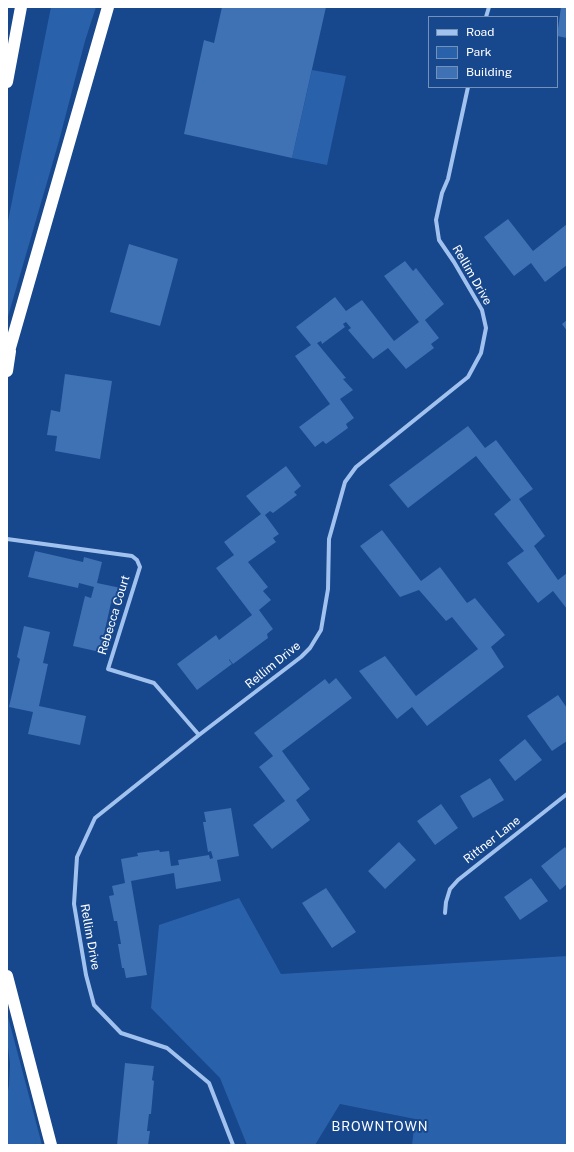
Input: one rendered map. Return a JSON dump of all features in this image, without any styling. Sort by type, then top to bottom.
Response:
[{"type":"highway","points":[[7,82],[21,7]]},
{"type":"highway","points":[[7,371],[9,353],[108,7]]},
{"type":"highway","points":[[7,976],[51,1145]]},
{"type":"street","name":"Rellim Drive","points":[[233,1145],[209,1083],[167,1048],[121,1033],[94,1005],[86,975],[74,904],[77,857],[95,818],[198,735],[301,657],[310,648],[321,630],[328,589],[329,539],[345,482],[356,467],[468,377],[481,353],[486,328],[482,310],[454,262],[439,240],[436,220],[442,193],[448,179],[468,88]]},
{"type":"street","name":"Rebecca Court","points":[[7,539],[132,556],[137,560],[140,566],[108,669],[154,683],[198,735]]},
{"type":"street","name":"Rittner Lane","points":[[445,913],[446,902],[450,889],[458,880],[567,794]]},
{"type":"green space","points":[[51,7],[96,7],[85,41],[59,141],[7,320],[7,226]]},
{"type":"green space","points":[[312,70],[346,76],[327,165],[292,158]]},
{"type":"green space","points":[[239,898],[281,974],[567,956],[567,1145],[412,1145],[415,1119],[340,1104],[315,1145],[247,1145],[220,1078],[151,1008],[159,925]]},
{"type":"green space","points":[[7,1013],[42,1145],[7,1145],[7,1096],[10,1064],[7,1039]]},
{"type":"building","points":[[222,7],[326,7],[292,158],[184,134],[204,40],[214,43]]},
{"type":"building","points":[[561,7],[567,7],[567,38],[558,36]]},
{"type":"building","points":[[508,219],[533,251],[567,224],[567,265],[545,282],[531,263],[514,276],[484,237]]},
{"type":"building","points":[[129,244],[178,259],[160,326],[110,312]]},
{"type":"building","points":[[405,261],[413,271],[416,268],[444,304],[425,320],[439,338],[431,344],[434,348],[406,369],[388,348],[373,359],[348,330],[351,328],[346,322],[343,324],[345,327],[322,344],[321,341],[317,343],[346,378],[343,379],[353,390],[340,399],[354,418],[346,424],[348,428],[326,444],[323,441],[315,447],[299,427],[330,404],[295,356],[311,345],[296,327],[335,297],[346,311],[362,300],[394,341],[419,322],[384,276]]},
{"type":"building","points":[[567,320],[567,331],[562,324]]},
{"type":"building","points":[[65,374],[112,381],[100,459],[55,451],[57,436],[47,435],[51,410],[60,412]]},
{"type":"building","points":[[468,426],[485,448],[496,440],[533,489],[519,499],[545,536],[534,546],[558,580],[567,573],[567,609],[553,591],[538,603],[507,563],[524,551],[494,514],[511,500],[476,456],[408,508],[389,485]]},
{"type":"building","points":[[286,466],[301,486],[294,492],[297,495],[273,513],[270,511],[265,515],[279,534],[273,538],[276,542],[248,562],[268,587],[263,591],[271,600],[259,610],[273,629],[267,634],[268,638],[233,664],[229,659],[232,664],[197,690],[177,664],[216,635],[219,640],[252,615],[216,568],[234,555],[224,542],[261,514],[246,496]]},
{"type":"building","points":[[382,530],[421,581],[440,567],[467,603],[475,598],[505,635],[491,647],[504,667],[427,726],[412,707],[397,719],[359,671],[385,656],[416,696],[478,649],[452,617],[446,621],[419,590],[400,597],[360,546]]},
{"type":"building","points":[[35,551],[83,562],[84,557],[102,562],[97,583],[121,588],[118,605],[111,603],[100,652],[73,646],[85,596],[91,598],[94,587],[79,583],[78,588],[28,577]]},
{"type":"building","points":[[24,626],[50,632],[43,663],[48,664],[39,706],[86,716],[80,745],[28,734],[33,712],[9,707],[20,659],[17,657]]},
{"type":"building","points":[[336,678],[352,698],[282,751],[310,789],[296,800],[310,820],[272,849],[253,825],[285,801],[259,767],[273,756],[254,733],[325,679],[329,684]]},
{"type":"building","points":[[558,695],[567,708],[567,741],[552,751],[527,716]]},
{"type":"building","points":[[525,739],[542,760],[515,781],[499,760]]},
{"type":"building","points":[[490,778],[504,800],[473,818],[460,796]]},
{"type":"building","points":[[441,804],[458,828],[435,845],[417,821]]},
{"type":"building","points":[[231,808],[239,856],[217,860],[221,881],[176,889],[174,873],[131,881],[147,975],[126,978],[124,968],[122,968],[118,944],[121,944],[117,921],[114,921],[109,896],[114,895],[112,886],[125,883],[121,859],[138,856],[137,853],[159,850],[160,852],[169,851],[171,866],[179,865],[178,860],[209,855],[210,859],[213,858],[211,851],[208,852],[203,822],[206,822],[204,812]]},
{"type":"building","points":[[399,842],[416,860],[385,889],[368,871]]},
{"type":"building","points":[[565,847],[567,850],[567,884],[560,890],[541,866]]},
{"type":"building","points":[[531,878],[548,901],[520,920],[504,897]]},
{"type":"building","points":[[326,888],[356,932],[332,948],[302,903]]},
{"type":"building","points":[[125,1063],[154,1066],[151,1114],[149,1114],[147,1131],[150,1131],[148,1145],[117,1145]]},
{"type":"district","name":"BROWNTOWN","points":[[380,1127]]}]
